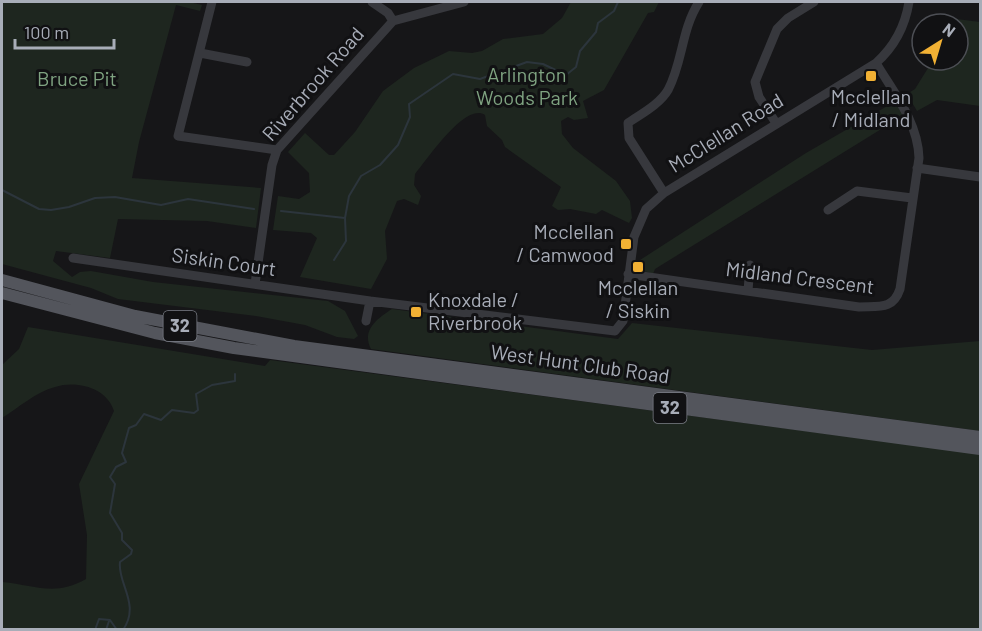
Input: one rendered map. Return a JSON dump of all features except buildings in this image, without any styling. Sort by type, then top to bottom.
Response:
[{"type":"main road","name":"West Hunt Club Road","points":[[2,280],[135,316],[294,346],[981,437]]},
{"type":"main road","name":"West Hunt Club Road","points":[[2,293],[155,333],[251,351],[981,449]]},
{"type":"street","points":[[212,2],[178,136],[277,150]]},
{"type":"street","points":[[372,2],[393,21],[464,2]]},
{"type":"street","points":[[664,193],[629,138],[628,123],[652,107],[667,91],[684,30],[699,2]]},
{"type":"street","points":[[776,123],[759,97],[755,82],[777,29],[788,18],[814,2]]},
{"type":"street","name":"McClellan Road","points":[[615,331],[622,321],[628,274],[639,223],[646,209],[664,193],[876,63],[895,42],[903,27],[909,2]]},
{"type":"street","name":"Riverbrook Road","points":[[255,284],[272,165],[277,150],[393,21]]},
{"type":"street","points":[[200,53],[247,62]]},
{"type":"street","name":"Midland Crescent","points":[[628,274],[859,307],[889,306],[896,301],[900,289],[917,168],[918,143],[915,128],[876,63]]},
{"type":"street","points":[[917,168],[981,177]]},
{"type":"street","points":[[828,210],[857,192],[912,198]]},
{"type":"street","name":"Siskin Court","points":[[73,258],[370,301],[615,331]]},
{"type":"street","points":[[748,291],[750,265]]},
{"type":"street","points":[[366,321],[370,301]]},
{"type":"green space","name":"Bruce Pit","points":[[2,2],[189,2],[202,5],[200,11],[176,5],[139,142],[132,178],[261,188],[256,228],[207,221],[118,219],[110,258],[56,251],[53,261],[72,277],[80,272],[91,271],[153,282],[328,301],[345,311],[358,336],[354,339],[337,337],[305,325],[256,316],[118,299],[91,288],[2,264]]},
{"type":"green space","name":"Arlington Woods Park","points":[[571,2],[659,2],[654,12],[648,13],[604,90],[583,101],[588,118],[574,120],[568,117],[561,121],[562,134],[573,148],[616,181],[630,201],[632,218],[629,223],[602,210],[596,214],[570,209],[558,210],[552,206],[561,187],[505,147],[502,140],[487,126],[485,115],[477,113],[457,124],[415,174],[414,185],[421,196],[418,205],[404,199],[397,201],[385,231],[387,259],[371,289],[300,277],[317,238],[311,233],[273,230],[278,196],[299,199],[310,192],[309,173],[288,152],[305,133],[329,155],[334,155],[355,132],[383,91],[414,68],[449,51],[472,53],[482,51],[503,39],[543,34],[562,18]]},
{"type":"green space","points":[[970,21],[980,22],[980,106],[937,100],[917,111],[907,94],[915,89],[926,72],[970,72]]},
{"type":"green space","points":[[896,101],[904,115],[655,269],[653,274],[640,270],[640,260],[806,153]]},
{"type":"green space","points":[[392,309],[618,339],[632,323],[872,350],[980,341],[980,431],[371,349],[368,336],[372,325]]},
{"type":"green space","points":[[28,327],[265,366],[270,360],[980,454],[980,629],[2,630],[2,582],[54,589],[86,579],[87,535],[79,484],[114,411],[110,403],[98,391],[81,385],[64,385],[41,393],[2,418],[2,365],[19,349]]},
{"type":"waterway","points":[[334,260],[346,241],[345,218],[349,196],[361,176],[380,165],[398,145],[410,117],[409,104],[453,74],[480,79],[527,62],[543,64],[566,75],[576,67],[580,51],[596,32],[598,23],[614,11],[618,2]]},
{"type":"waterway","points":[[2,190],[39,209],[51,210],[69,207],[95,198],[115,197],[161,205],[188,199],[254,209]]},
{"type":"waterway","points":[[281,211],[345,218]]},
{"type":"waterway","points":[[123,630],[130,611],[120,562],[131,554],[132,550],[122,540],[122,533],[110,513],[115,484],[110,477],[116,467],[126,462],[122,453],[129,428],[136,425],[144,414],[161,420],[172,410],[194,413],[198,410],[196,394],[212,385],[235,381],[235,374]]},
{"type":"waterway","points":[[95,630],[99,619],[110,620],[117,630]]},
{"type":"waterway","points":[[106,630],[109,621]]},
{"type":"place","name":"Mcclellan / Midland","points":[[871,76]]},
{"type":"place","name":"Mcclellan / Camwood","points":[[626,244]]},
{"type":"place","name":"Mcclellan / Siskin","points":[[638,267]]},
{"type":"place","name":"Knoxdale / Riverbrook","points":[[416,312]]}]
